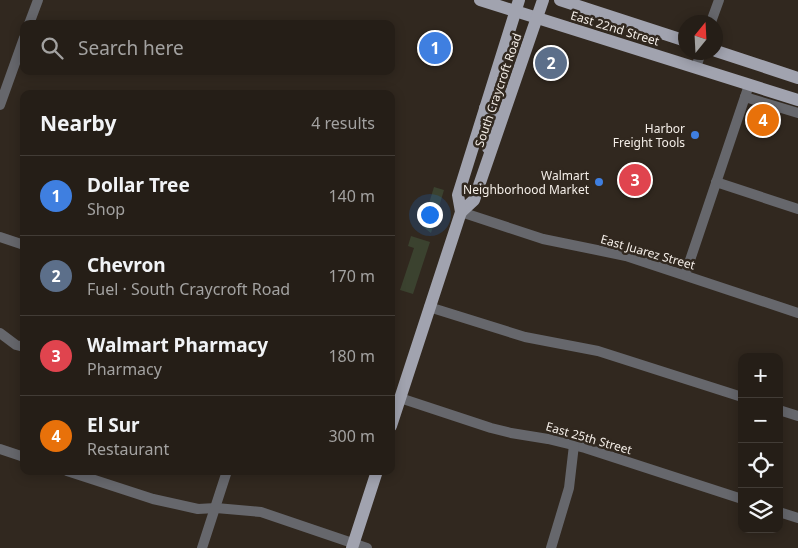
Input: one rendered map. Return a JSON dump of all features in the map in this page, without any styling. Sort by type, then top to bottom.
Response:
[{"type":"main road","name":"East 22nd Street","points":[[480,0],[517,6],[537,18],[696,68],[747,91],[798,100]]},
{"type":"main road","name":"South Craycroft Road","points":[[461,212],[474,200],[543,0]]},
{"type":"main road","name":"East 22nd Street","points":[[560,0],[678,39]]},
{"type":"main road","name":"South Craycroft Road","points":[[395,414],[461,212],[458,195],[517,6]]},
{"type":"main road","points":[[723,53],[798,78]]},
{"type":"main road","points":[[485,108],[492,111],[493,114],[487,138],[490,155]]},
{"type":"main road","points":[[353,546],[376,475]]},
{"type":"street","points":[[30,20],[38,0]]},
{"type":"street","points":[[714,15],[719,0]]},
{"type":"street","points":[[0,105],[4,76],[20,46]]},
{"type":"street","points":[[696,68],[698,60]]},
{"type":"street","points":[[685,275],[747,91]]},
{"type":"street","name":"East 22nd Street","points":[[747,91],[798,113]]},
{"type":"street","points":[[716,182],[798,209]]},
{"type":"street","name":"East Juarez Street","points":[[461,212],[543,239],[626,256],[798,313]]},
{"type":"street","points":[[0,237],[20,243]]},
{"type":"street","points":[[429,307],[524,337],[606,353],[738,396]]},
{"type":"street","points":[[0,333],[20,346]]},
{"type":"street","name":"East 25th Street","points":[[400,398],[491,428],[574,445],[738,498]]},
{"type":"street","points":[[783,411],[798,416]]},
{"type":"street","points":[[551,548],[569,488],[574,445]]},
{"type":"street","points":[[0,450],[20,456]]},
{"type":"street","points":[[79,475],[153,499],[198,509],[216,508],[261,512],[353,546],[367,548]]},
{"type":"street","points":[[202,548],[226,475]]},
{"type":"street","points":[[783,513],[798,518]]},
{"type":"green space","points":[[434,187],[444,190],[431,233],[422,226]]},
{"type":"green space","points":[[411,236],[430,242],[413,294],[400,290],[414,248],[408,246]]},
{"type":"place","name":"Dollar Tree","points":[[435,48]]},
{"type":"place","name":"Chevron","points":[[551,63]]},
{"type":"place","name":"El Sur","points":[[763,120]]},
{"type":"place","name":"Harbor Freight Tools","points":[[695,135]]},
{"type":"place","name":"Walmart Pharmacy","points":[[635,180]]},
{"type":"place","name":"Walmart Neighborhood Market","points":[[599,182]]}]
